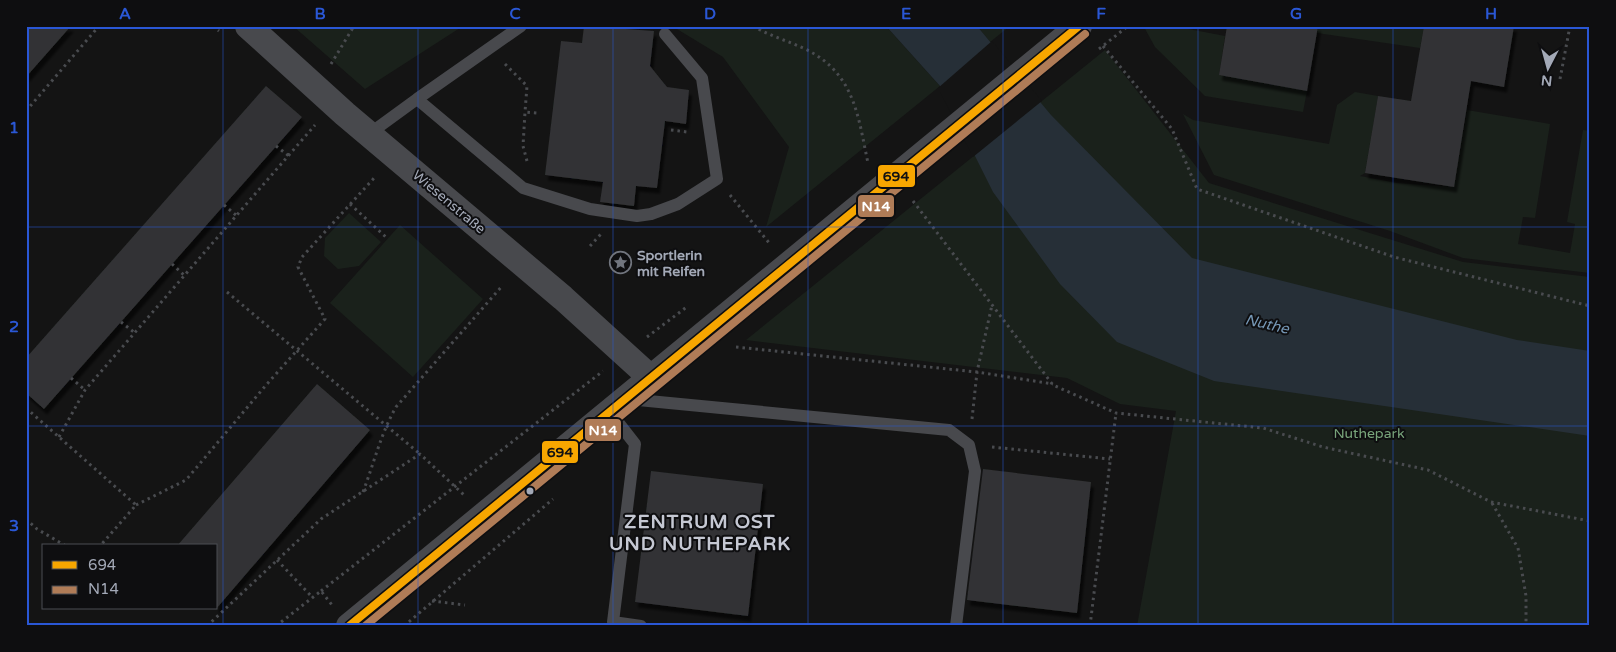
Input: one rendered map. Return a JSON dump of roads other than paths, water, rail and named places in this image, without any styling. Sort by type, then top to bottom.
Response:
[{"type":"street","name":"Wiesenstraße","points":[[248,26],[325,96],[651,378]]},
{"type":"street","points":[[341,617],[485,514],[1079,26]]},
{"type":"lane","points":[[369,134],[522,26]]},
{"type":"lane","points":[[417,99],[523,188],[552,199],[590,209],[637,216],[651,214],[678,204],[717,179],[702,78],[665,34]]},
{"type":"lane","points":[[641,626],[613,622],[636,444],[618,405],[949,430],[969,445],[975,470],[956,626]]},
{"type":"water","name":"Nuthe","points":[[886,26],[977,26],[1051,115],[1192,258],[1517,340],[1590,351],[1590,436],[1214,381],[1117,342],[1060,284],[993,192],[940,86]]},
{"type":"place","name":"Sportlerin mit Reifen","points":[[621,263]]},
{"type":"district","name":"ZENTRUM OST UND NUTHEPARK","points":[[700,533]]},
{"type":"park label","name":"Nuthepark","points":[[1369,433]]}]
